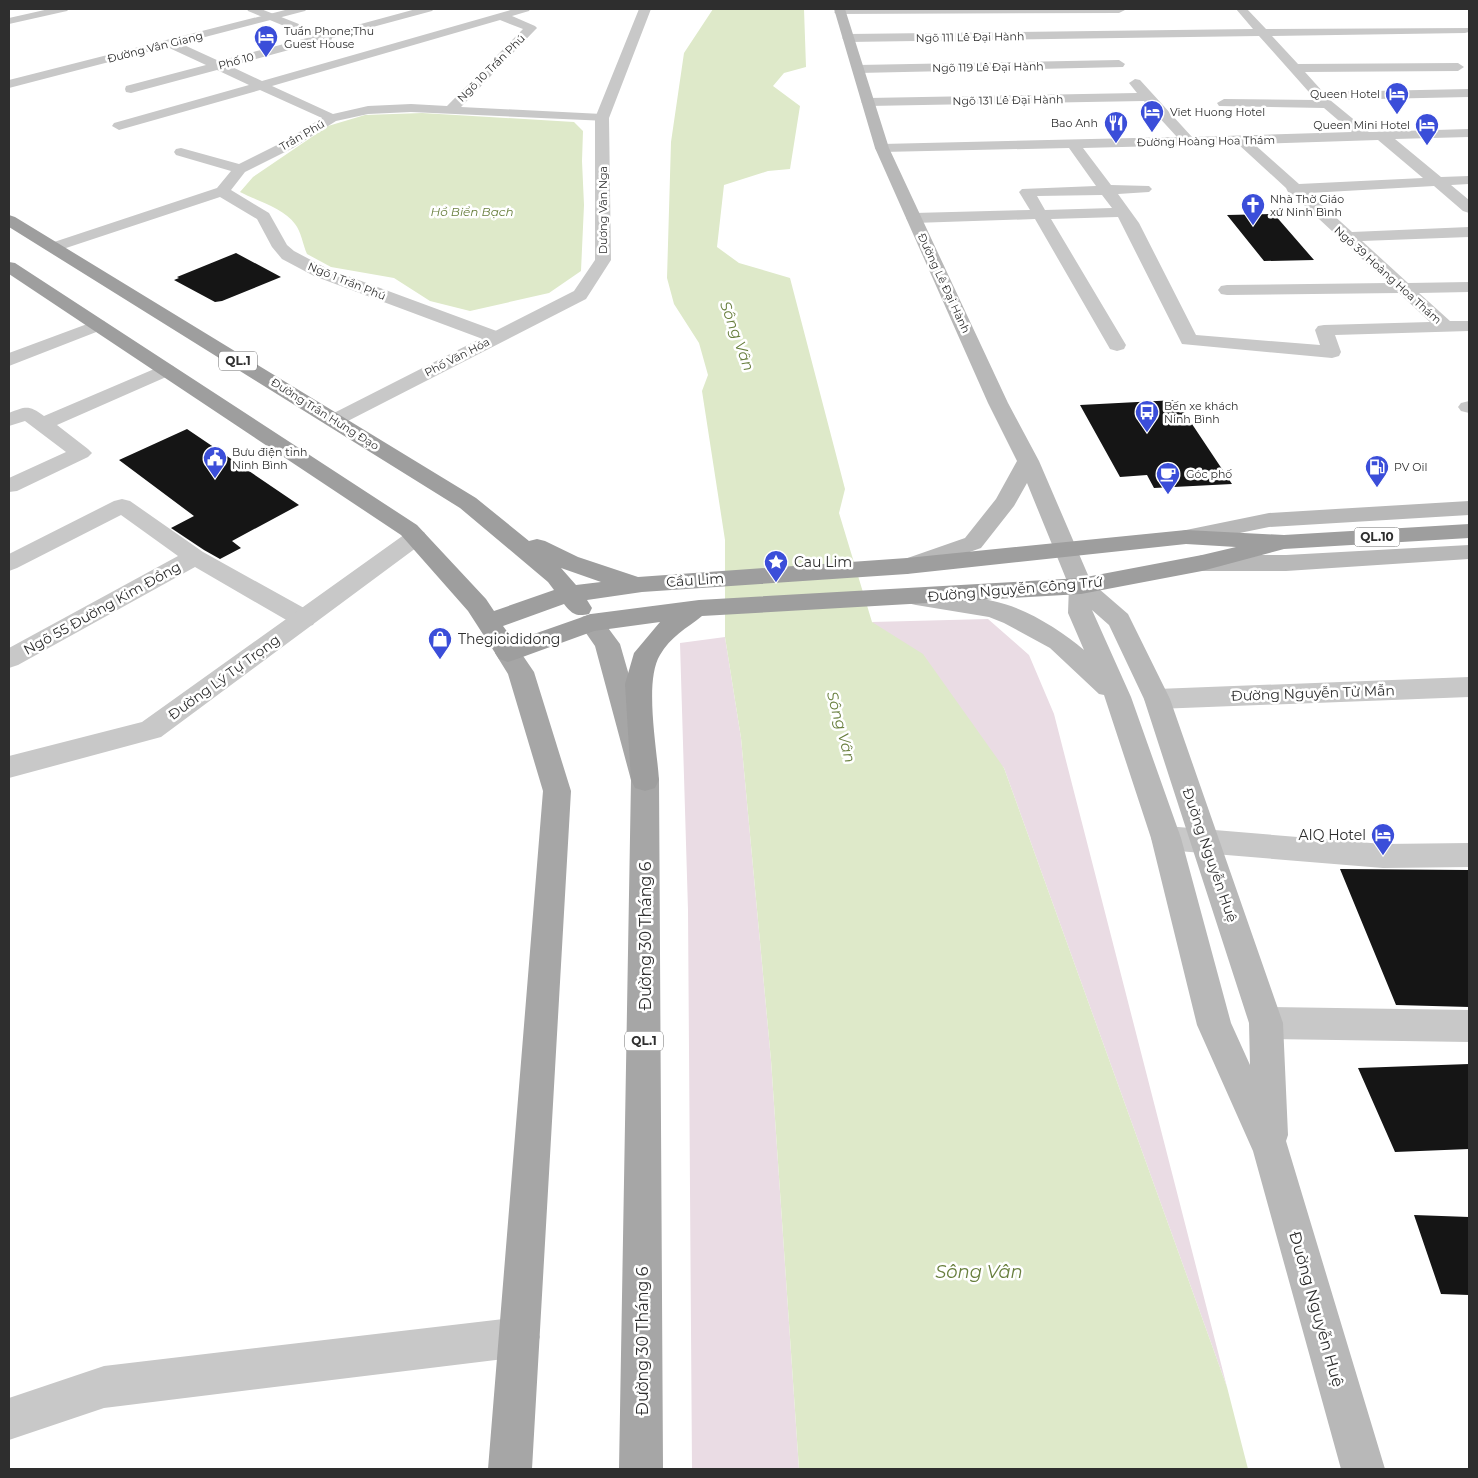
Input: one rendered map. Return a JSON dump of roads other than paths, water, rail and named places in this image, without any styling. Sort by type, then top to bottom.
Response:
[{"type":"highway","name":"Đường Trân Hưng Đạo","points":[[9,220],[56,254],[334,420],[468,503],[556,576],[591,623]]},
{"type":"highway","points":[[17,269],[98,325],[409,530],[477,605],[508,653]]},
{"type":"highway","points":[[468,503],[549,554],[603,575],[642,584]]},
{"type":"highway","name":"QL.10","points":[[1284,542],[1469,531]]},
{"type":"highway","points":[[907,566],[1186,537],[1284,542]]},
{"type":"highway","name":"Đường Nguyễn Công Trứ","points":[[916,597],[1081,586],[1202,563],[1284,542]]},
{"type":"highway","name":"Cầu Lim","points":[[489,622],[569,594],[642,584],[907,566]]},
{"type":"highway","name":"Cầu Lim","points":[[508,653],[591,623],[699,608],[916,597]]},
{"type":"highway","points":[[646,780],[638,684],[647,653],[665,631],[681,618],[699,608]]},
{"type":"main road","name":"Đường Lê Đại Hành","points":[[840,11],[882,148],[998,403],[1028,461],[1066,550]]},
{"type":"main road","points":[[907,566],[973,543],[1006,501],[1028,461]]},
{"type":"main road","points":[[1186,537],[1269,520],[1469,508]]},
{"type":"main road","name":"Đuờng Nguyễn Huệ","points":[[1066,550],[1081,586],[1080,613],[1118,697],[1166,838],[1214,1025],[1271,1149],[1363,1469]]},
{"type":"main road","name":"Đường Nguyễn Công Trứ","points":[[1202,563],[1286,563],[1469,552]]},
{"type":"main road","name":"Đuờng Nguyễn Huệ","points":[[1081,586],[1119,620],[1157,700],[1205,841],[1266,1023],[1271,1149]]},
{"type":"main road","points":[[916,597],[994,609],[1013,617],[1059,642],[1118,697]]},
{"type":"main road","name":"Đường 30 Tháng 6","points":[[591,623],[607,644],[646,780],[641,1469]]},
{"type":"main road","points":[[508,653],[521,672],[557,791],[510,1469]]},
{"type":"street","points":[[9,21],[63,9]]},
{"type":"street","points":[[252,9],[368,54]]},
{"type":"street","name":"Đường Vân Giang","points":[[9,84],[301,9]]},
{"type":"street","name":"Phố 10","points":[[131,89],[428,9]]},
{"type":"street","points":[[120,126],[525,9]]},
{"type":"street","points":[[602,118],[645,9]]},
{"type":"street","points":[[1241,9],[1323,100],[1365,136]]},
{"type":"street","points":[[1070,10],[1188,142]]},
{"type":"street","points":[[840,11],[1119,10]]},
{"type":"street","name":"Ngõ 10 Trần Phú","points":[[450,110],[531,28],[501,16]]},
{"type":"street","name":"Ngõ 111 Lê Đại Hành","points":[[848,38],[1403,31],[1464,34],[1449,19]]},
{"type":"street","points":[[1403,31],[1417,41]]},
{"type":"street","points":[[169,43],[332,118]]},
{"type":"street","points":[[1438,57],[1457,64],[1469,86]]},
{"type":"street","name":"Ngõ 119 Lê Đại Hành","points":[[858,69],[1119,64]]},
{"type":"street","points":[[1294,68],[1457,64]]},
{"type":"street","points":[[1224,103],[1469,93]]},
{"type":"street","name":"Ngõ 131 Lê Đại Hành","points":[[868,102],[1148,97]]},
{"type":"street","name":"Trần Phú","points":[[222,192],[240,169],[288,145],[332,118],[368,110],[411,108],[602,118]]},
{"type":"street","name":"Dương Vân Nga","points":[[580,294],[603,260],[602,118]]},
{"type":"street","name":"Đường Hoàng Hoa Thám","points":[[882,148],[1188,142],[1469,133]]},
{"type":"street","points":[[1382,136],[1469,208]]},
{"type":"street","name":"Ngõ 39 Hoàng Hoa Thám","points":[[1242,140],[1402,289],[1446,327]]},
{"type":"street","points":[[1073,144],[1131,223],[1189,340],[1332,352],[1324,330],[1469,326]]},
{"type":"street","points":[[181,152],[240,169]]},
{"type":"street","points":[[1293,189],[1469,180]]},
{"type":"street","points":[[1117,345],[1028,192],[1144,189]]},
{"type":"street","points":[[56,254],[222,192]]},
{"type":"street","name":"Ngõ 1 Trần Phú","points":[[222,192],[263,216],[280,247],[288,255],[320,272],[495,337]]},
{"type":"street","points":[[914,218],[1122,212]]},
{"type":"street","points":[[1348,237],[1469,232]]},
{"type":"street","points":[[1227,290],[1469,287]]},
{"type":"street","name":"Phố Văn Hóa","points":[[334,420],[580,294]]},
{"type":"street","points":[[9,360],[98,325]]},
{"type":"street","points":[[41,425],[166,370]]},
{"type":"street","points":[[9,420],[27,413],[41,425],[81,452],[9,486]]},
{"type":"street","points":[[9,562],[122,506],[195,557],[304,619]]},
{"type":"street","name":"Đường Lý Tự Trọng","points":[[9,767],[151,730],[416,537]]},
{"type":"street","name":"Ngõ 55 Đường Kim Đồng","points":[[9,659],[195,557]]},
{"type":"street","name":"Đường Nguyễn Tử Mẫn","points":[[1157,700],[1469,687]]},
{"type":"street","points":[[1166,838],[1383,856],[1469,856]]},
{"type":"street","points":[[1266,1023],[1469,1026]]},
{"type":"street","points":[[9,1419],[104,1387],[520,1336]]},
{"type":"water","name":"Sông Vân","points":[[713,9],[804,9],[806,67],[784,73],[773,86],[800,106],[790,169],[768,171],[724,185],[717,247],[739,263],[790,278],[845,489],[839,513],[872,622],[923,654],[1004,768],[1227,1387],[1248,1469],[799,1469],[771,1060],[741,738],[725,637],[725,540],[702,391],[708,375],[699,343],[674,304],[667,278],[671,142],[684,53]]},
{"type":"water","name":"Hồ Biển Bạch","points":[[422,113],[574,122],[583,131],[584,205],[581,271],[549,293],[470,311],[430,301],[394,278],[331,267],[307,254],[299,230],[290,218],[277,209],[240,192],[253,177],[328,126],[365,115]]},
{"type":"place","name":"Tuần Phone;Thu Guest House","points":[[266,58]]},
{"type":"place","name":"Queen Hotel","points":[[1397,115]]},
{"type":"place","name":"Viet Huong Hotel","points":[[1152,133]]},
{"type":"place","name":"Bao Anh","points":[[1116,144]]},
{"type":"place","name":"Queen Mini Hotel","points":[[1427,146]]},
{"type":"place","name":"Nhà Thờ Giáo xứ Ninh Bình","points":[[1253,226]]},
{"type":"place","name":"Bến xe khách Ninh Bình","points":[[1147,433]]},
{"type":"place","name":"Bưu điện tỉnh Ninh Bình","points":[[215,479]]},
{"type":"place","name":"PV Oil","points":[[1377,488]]},
{"type":"place","name":"Góc phố","points":[[1168,495]]},
{"type":"place","name":"Cau Lim","points":[[776,583]]},
{"type":"place","name":"Thegioididong","points":[[440,660]]},
{"type":"place","name":"AIQ Hotel","points":[[1383,856]]}]
